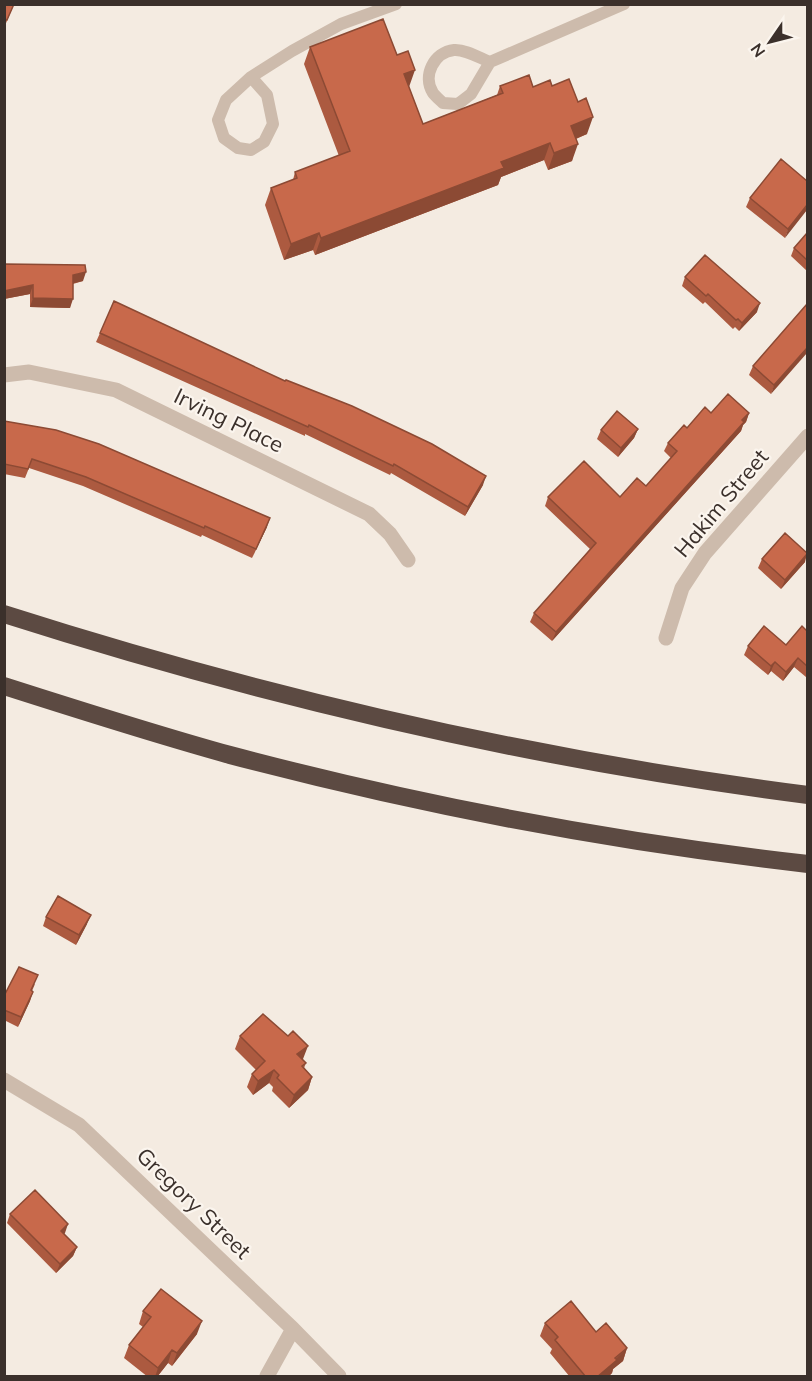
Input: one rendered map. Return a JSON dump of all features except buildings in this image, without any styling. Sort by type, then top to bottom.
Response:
[{"type":"highway","points":[[4,614],[159,662],[368,716],[550,755],[807,795]]},
{"type":"highway","points":[[4,686],[229,754],[352,786],[611,836],[741,857],[807,864]]},
{"type":"street","name":"Irving Place","points":[[4,375],[29,372],[116,390],[369,514],[390,534],[408,560]]},
{"type":"street","name":"Hakim Street","points":[[666,638],[682,588],[705,553],[807,436]]},
{"type":"street","name":"Gregory Street","points":[[4,1080],[79,1125],[339,1377]]},
{"type":"street","points":[[267,1377],[292,1329]]},
{"type":"lane","points":[[251,77],[267,95],[273,124],[264,142],[251,150],[238,148],[224,138],[218,120],[226,100],[251,77],[292,51],[341,24],[396,4]]},
{"type":"lane","points":[[490,62],[455,50],[441,54],[431,66],[429,74],[432,92],[443,103],[458,104],[471,94],[490,62],[624,4]]}]
